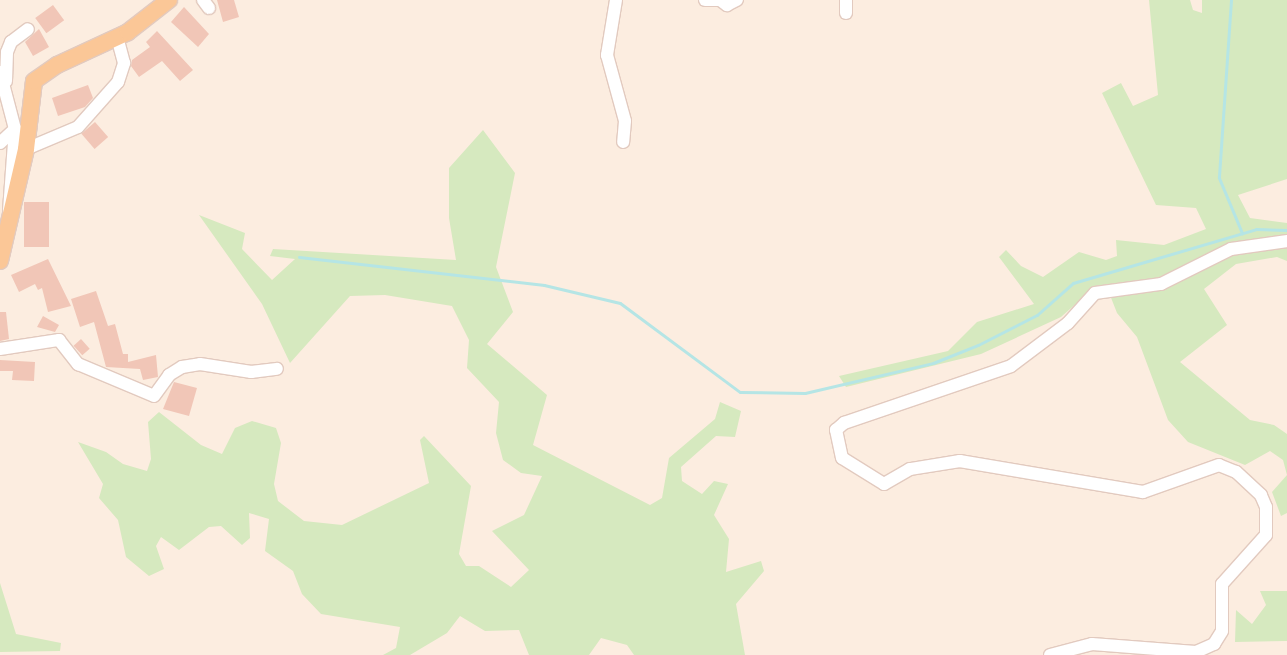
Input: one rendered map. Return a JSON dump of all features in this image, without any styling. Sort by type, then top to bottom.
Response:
[{"type":"main road","points":[[0,260],[9,210],[26,149],[34,81],[57,64],[117,37],[169,0]]},
{"type":"street","points":[[616,0],[607,55],[625,121],[623,142]]},
{"type":"street","points":[[704,0],[719,0],[727,5],[737,0]]},
{"type":"street","points":[[846,0],[846,13]]},
{"type":"street","points":[[9,98],[7,52],[12,42],[28,29]]},
{"type":"street","points":[[26,149],[78,127],[108,94],[124,62],[117,37]]},
{"type":"street","points":[[0,72],[9,98],[15,129],[9,210]]},
{"type":"street","points":[[0,143],[15,129]]},
{"type":"street","points":[[1050,655],[1092,644],[1196,652],[1214,644],[1222,630],[1222,584],[1266,534],[1266,507],[1261,495],[1236,472],[1219,465],[1143,492],[960,461],[910,469],[884,484],[842,458],[836,430],[844,423],[1011,366],[1062,329],[1095,293],[1161,284],[1231,249],[1287,241]]},
{"type":"street","points":[[0,349],[60,340],[78,364],[154,396],[169,375],[182,367],[200,364],[251,372],[277,369]]},
{"type":"green space","points":[[1149,0],[1190,0],[1193,10],[1202,13],[1202,0],[1287,0],[1287,179],[1238,195],[1250,218],[1287,223],[1287,261],[1277,257],[1236,264],[1204,289],[1227,325],[1180,362],[1250,420],[1274,425],[1287,434],[1287,475],[1283,460],[1270,451],[1245,465],[1188,442],[1168,420],[1137,337],[1117,313],[1106,285],[1088,293],[1061,317],[981,354],[846,387],[839,376],[948,351],[977,322],[1034,304],[999,257],[1006,250],[1021,266],[1043,277],[1079,252],[1106,260],[1117,256],[1116,240],[1164,245],[1206,229],[1196,208],[1156,205],[1102,93],[1121,83],[1133,106],[1158,95]]},
{"type":"green space","points":[[483,130],[515,173],[496,267],[513,312],[487,344],[547,395],[533,445],[650,505],[662,498],[669,458],[715,419],[720,402],[741,411],[735,437],[716,436],[681,467],[682,481],[702,494],[714,481],[728,484],[714,515],[729,539],[726,572],[761,561],[764,571],[736,604],[745,655],[634,655],[627,645],[601,638],[589,655],[529,655],[519,630],[485,631],[460,616],[447,633],[410,655],[383,655],[396,648],[400,627],[321,614],[302,594],[293,571],[265,551],[269,519],[249,513],[250,538],[242,545],[221,526],[209,527],[179,550],[161,537],[156,546],[164,569],[149,576],[126,557],[118,520],[99,498],[103,484],[78,442],[106,452],[123,464],[147,471],[151,459],[148,422],[159,412],[201,445],[222,454],[235,428],[252,421],[276,428],[281,443],[274,484],[278,501],[304,521],[342,525],[429,483],[420,440],[424,436],[471,486],[459,554],[466,566],[479,566],[511,587],[529,570],[492,531],[524,515],[542,476],[521,473],[503,460],[496,433],[499,402],[467,368],[469,340],[452,306],[385,295],[350,296],[290,363],[262,304],[199,215],[245,233],[242,249],[272,280],[295,259],[270,256],[273,249],[456,260],[449,218],[449,168]]},
{"type":"green space","points":[[1287,475],[1287,513],[1281,516],[1272,492]]},
{"type":"green space","points":[[0,583],[16,634],[61,643],[60,651],[0,652]]},
{"type":"green space","points":[[1260,591],[1287,591],[1287,641],[1235,642],[1236,610],[1252,624],[1266,605]]},
{"type":"building","points":[[217,0],[234,0],[239,17],[223,22]]},
{"type":"building","points":[[53,5],[64,20],[46,33],[35,18]]},
{"type":"building","points":[[184,7],[209,34],[198,47],[171,22]]},
{"type":"building","points":[[39,29],[49,47],[33,56],[25,42]]},
{"type":"building","points":[[157,31],[193,70],[180,81],[162,61],[139,77],[131,66],[132,60],[150,47],[146,42]]},
{"type":"building","points":[[88,85],[93,98],[85,107],[58,116],[52,98]]},
{"type":"building","points":[[95,122],[108,137],[95,149],[81,134]]},
{"type":"building","points":[[24,202],[49,202],[49,247],[24,247]]},
{"type":"building","points":[[48,259],[71,306],[48,312],[42,288],[38,290],[35,284],[19,292],[11,275]]},
{"type":"building","points":[[96,291],[108,326],[115,324],[123,354],[128,354],[128,362],[156,355],[158,377],[143,380],[140,369],[106,367],[94,322],[80,327],[71,299]]},
{"type":"building","points":[[0,312],[6,312],[9,339],[0,341]]},
{"type":"building","points":[[43,316],[59,325],[55,332],[37,327]]},
{"type":"building","points":[[81,339],[90,349],[82,355],[74,346]]},
{"type":"building","points":[[0,360],[35,362],[34,381],[12,380],[13,371],[0,371]]},
{"type":"building","points":[[174,382],[197,388],[189,416],[163,409]]},
{"type":"waterway","points":[[1231,0],[1219,178],[1242,233]]},
{"type":"waterway","points":[[299,257],[544,285],[620,303],[740,392],[805,393],[933,363],[978,345],[1037,315],[1073,283],[1256,229],[1287,230]]}]
